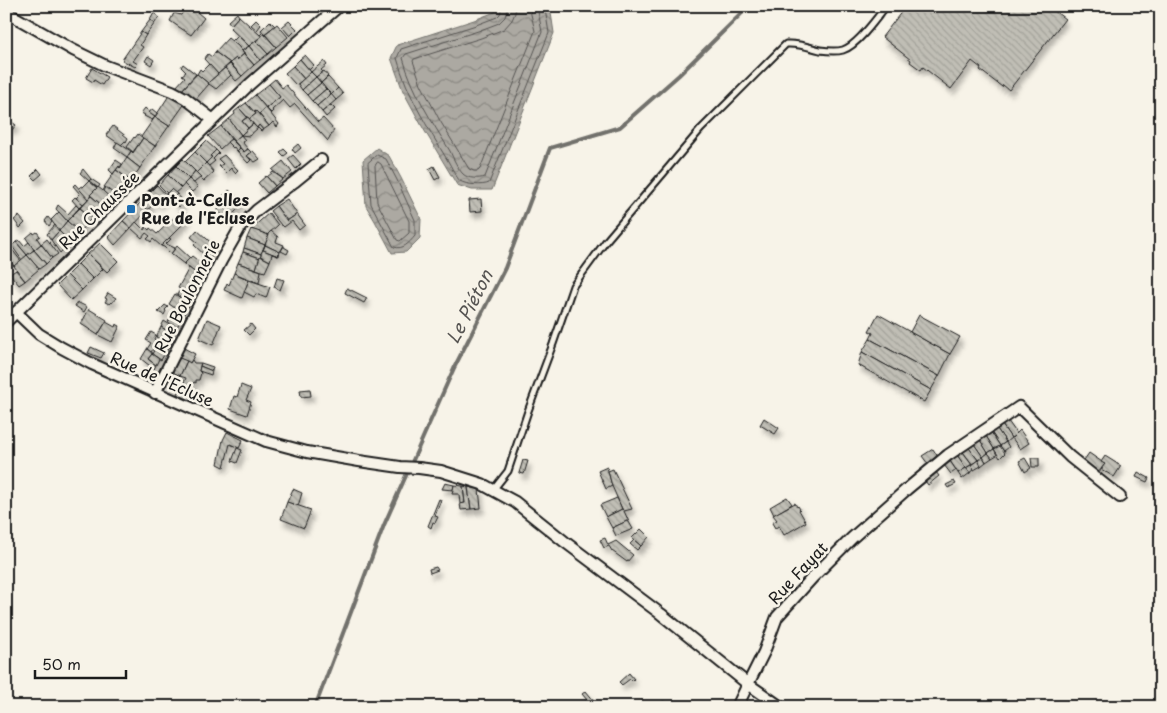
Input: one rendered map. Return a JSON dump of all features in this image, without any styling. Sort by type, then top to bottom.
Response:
[{"type":"street","name":"Rue Chaussée","points":[[6,322],[212,120],[339,6]]},
{"type":"street","points":[[6,12],[73,50],[106,66],[186,98],[212,120]]},
{"type":"street","name":"Rue Boulonnerie","points":[[155,393],[221,261],[241,226],[257,210],[320,160]]},
{"type":"street","name":"Rue de l'Ecluse","points":[[16,312],[39,334],[92,364],[266,441],[307,452],[400,468],[441,471],[482,484],[493,490]]},
{"type":"street","name":"Rue Fayat","points":[[748,684],[764,652],[777,617],[813,577],[852,538],[941,460],[1019,406],[1070,457],[1120,497]]},
{"type":"street","points":[[493,490],[515,502],[565,542],[662,614],[748,684],[781,707]]},
{"type":"street","points":[[737,707],[748,684]]},
{"type":"lane","points":[[493,490],[508,471],[573,286],[606,241],[701,129],[786,44],[796,43],[819,50],[844,50],[855,43],[873,24],[886,6]]},
{"type":"water","points":[[498,6],[547,6],[551,13],[554,33],[492,190],[472,190],[457,185],[403,91],[391,58],[397,45],[495,12]]},
{"type":"water","points":[[377,148],[389,156],[421,219],[420,238],[406,252],[392,253],[366,206],[363,160]]},
{"type":"building","points":[[187,6],[190,6],[204,18],[191,35],[170,21],[174,13],[181,15]]},
{"type":"building","points":[[906,6],[1048,6],[1065,19],[1009,90],[1003,85],[1002,87],[980,70],[981,68],[972,61],[951,89],[923,67],[921,70],[910,62],[911,60],[882,37]]},
{"type":"building","points":[[154,13],[159,17],[155,23],[150,20]]},
{"type":"building","points":[[237,13],[239,16],[231,25],[228,21]]},
{"type":"building","points":[[239,16],[260,35],[263,32],[264,34],[249,46],[230,28]]},
{"type":"building","points":[[150,20],[155,23],[146,35],[141,32]]},
{"type":"building","points":[[256,20],[261,25],[257,30],[251,25]]},
{"type":"building","points":[[270,21],[275,26],[264,34],[261,30]]},
{"type":"building","points":[[289,21],[297,29],[290,36],[282,27]]},
{"type":"building","points":[[277,24],[288,37],[276,47],[265,34]]},
{"type":"building","points":[[141,32],[146,35],[140,45],[143,47],[133,61],[138,64],[135,67],[122,60]]},
{"type":"building","points":[[264,34],[276,47],[268,54],[256,41]]},
{"type":"building","points":[[238,36],[249,46],[242,51],[231,41]]},
{"type":"building","points":[[228,38],[244,54],[230,63],[215,52]]},
{"type":"building","points":[[256,41],[268,54],[260,60],[249,46]]},
{"type":"building","points":[[249,46],[260,60],[254,65],[242,51]]},
{"type":"building","points":[[215,52],[230,63],[218,74],[204,59],[208,54],[212,57]]},
{"type":"building","points":[[244,54],[254,65],[242,76],[230,63]]},
{"type":"building","points":[[305,55],[314,65],[309,70],[300,59]]},
{"type":"building","points":[[148,56],[154,60],[151,65],[145,61]]},
{"type":"building","points":[[300,59],[311,72],[304,79],[293,66]]},
{"type":"building","points":[[324,61],[327,65],[321,70],[323,72],[316,77],[311,72]]},
{"type":"building","points":[[183,64],[196,74],[181,91],[176,87],[185,77],[182,75],[186,72],[181,67]]},
{"type":"building","points":[[209,64],[218,74],[208,83],[197,74],[200,69],[202,71]]},
{"type":"building","points":[[230,64],[242,76],[236,81],[225,68]]},
{"type":"building","points":[[293,66],[304,79],[296,85],[285,73]]},
{"type":"building","points":[[92,68],[107,77],[102,85],[86,78]]},
{"type":"building","points":[[225,68],[231,75],[216,89],[208,83]]},
{"type":"building","points":[[324,71],[328,76],[321,83],[316,77]]},
{"type":"building","points":[[311,72],[316,77],[302,90],[298,84]]},
{"type":"building","points":[[197,74],[209,84],[195,100],[181,91]]},
{"type":"building","points":[[316,77],[321,83],[307,95],[302,90]]},
{"type":"building","points":[[328,77],[338,88],[331,95],[321,83]]},
{"type":"building","points":[[275,79],[282,88],[286,85],[318,122],[323,118],[334,130],[328,141],[295,104],[290,108],[283,100],[271,113],[266,108],[280,97],[269,84]]},
{"type":"building","points":[[321,83],[326,89],[312,101],[307,95]]},
{"type":"building","points":[[269,84],[280,97],[266,108],[255,95]]},
{"type":"building","points":[[338,88],[343,94],[336,100],[331,95]]},
{"type":"building","points":[[326,89],[331,94],[317,106],[312,101]]},
{"type":"building","points":[[170,94],[186,102],[169,126],[155,117]]},
{"type":"building","points":[[331,94],[336,100],[322,112],[317,106]]},
{"type":"building","points":[[255,95],[266,108],[259,114],[256,111],[254,112],[246,103]]},
{"type":"building","points":[[246,103],[256,114],[249,119],[239,108]]},
{"type":"building","points":[[331,105],[335,109],[326,117],[322,112]]},
{"type":"building","points":[[145,108],[155,117],[152,120],[141,113]]},
{"type":"building","points":[[239,108],[247,117],[242,121],[248,128],[241,135],[229,119]]},
{"type":"building","points":[[266,108],[279,124],[277,127],[273,122],[269,126],[259,114]]},
{"type":"building","points":[[152,109],[157,113],[155,117],[149,113]]},
{"type":"building","points":[[256,111],[269,126],[263,130],[259,125],[257,128],[249,119],[256,114]]},
{"type":"building","points":[[155,117],[169,126],[155,146],[141,137]]},
{"type":"building","points":[[248,117],[253,124],[248,128],[242,121]]},
{"type":"building","points":[[229,119],[241,135],[234,141],[221,126]]},
{"type":"building","points":[[9,120],[16,125],[12,130],[6,126]]},
{"type":"building","points":[[253,124],[257,128],[259,125],[263,130],[261,131],[258,128],[249,136],[241,135]]},
{"type":"building","points":[[113,126],[128,138],[121,145],[106,135]]},
{"type":"building","points":[[221,126],[231,139],[220,149],[208,136]]},
{"type":"building","points":[[138,134],[143,138],[133,152],[127,147]]},
{"type":"building","points":[[241,135],[245,140],[242,142],[248,149],[244,152],[234,141]]},
{"type":"building","points":[[143,138],[155,146],[140,168],[127,158],[131,151],[133,153]]},
{"type":"building","points":[[231,139],[240,148],[237,151],[227,142]]},
{"type":"building","points":[[206,141],[216,150],[206,163],[195,152]]},
{"type":"building","points":[[117,142],[131,151],[127,157],[114,148]]},
{"type":"building","points":[[298,144],[301,148],[295,153],[292,149]]},
{"type":"building","points":[[240,148],[244,152],[248,149],[251,152],[247,156],[251,160],[248,163],[237,151]]},
{"type":"building","points":[[284,149],[288,153],[284,156],[280,152]]},
{"type":"building","points":[[216,150],[219,153],[213,159],[215,161],[209,166],[206,163]]},
{"type":"building","points":[[253,151],[260,159],[255,162],[247,156]]},
{"type":"building","points":[[195,152],[206,163],[196,173],[185,162]]},
{"type":"building","points":[[224,155],[238,170],[235,173],[231,168],[226,173],[219,166],[223,164],[218,159]]},
{"type":"building","points":[[293,155],[301,164],[296,169],[288,159]]},
{"type":"building","points":[[127,158],[140,168],[131,181],[116,170],[119,166],[120,168]]},
{"type":"building","points":[[183,159],[195,171],[189,179],[176,166]]},
{"type":"building","points":[[116,160],[122,164],[113,174],[109,170]]},
{"type":"building","points":[[283,161],[292,172],[283,179],[272,170]]},
{"type":"building","points":[[206,163],[214,172],[204,181],[196,173]]},
{"type":"building","points":[[176,166],[189,179],[181,188],[168,175]]},
{"type":"building","points":[[434,166],[440,177],[435,180],[429,169]]},
{"type":"building","points":[[38,169],[42,174],[35,180],[31,176]]},
{"type":"building","points":[[83,169],[91,179],[89,181],[80,173]]},
{"type":"building","points":[[116,170],[131,181],[118,197],[104,187]]},
{"type":"building","points":[[195,171],[201,177],[194,183],[189,179]]},
{"type":"building","points":[[273,172],[283,179],[275,186],[267,177]]},
{"type":"building","points":[[168,175],[181,188],[175,193],[171,189],[167,193],[159,185]]},
{"type":"building","points":[[266,176],[275,186],[267,193],[258,183]]},
{"type":"building","points":[[91,179],[100,185],[98,188],[89,181]]},
{"type":"building","points":[[189,179],[198,187],[192,192],[184,184]]},
{"type":"building","points":[[89,181],[97,188],[88,199],[78,189]]},
{"type":"building","points":[[75,184],[88,199],[83,204],[76,198],[80,194],[73,186]]},
{"type":"building","points":[[157,185],[167,196],[159,204],[149,193]]},
{"type":"building","points":[[98,187],[111,197],[103,206],[90,195]]},
{"type":"building","points":[[105,187],[118,197],[114,201],[103,191]]},
{"type":"building","points":[[171,189],[177,194],[172,199],[166,194]]},
{"type":"building","points":[[229,190],[243,203],[228,220],[217,211],[226,200],[222,197]]},
{"type":"building","points":[[177,194],[184,202],[179,207],[172,199]]},
{"type":"building","points":[[91,196],[103,206],[92,218],[80,208]]},
{"type":"building","points":[[75,197],[83,204],[79,208],[72,200]]},
{"type":"building","points":[[146,197],[153,204],[148,210],[140,203]]},
{"type":"building","points":[[287,199],[297,214],[287,221],[276,206]]},
{"type":"building","points":[[481,199],[482,211],[470,212],[469,200]]},
{"type":"building","points":[[140,203],[148,210],[131,228],[123,221]]},
{"type":"building","points":[[58,205],[68,214],[76,205],[79,208],[67,221],[56,209]]},
{"type":"building","points":[[276,206],[287,221],[297,214],[305,225],[299,230],[292,221],[284,227],[270,211]]},
{"type":"building","points":[[80,208],[92,218],[79,232],[67,221]]},
{"type":"building","points":[[182,210],[189,216],[161,246],[153,239],[151,242],[147,239],[150,236],[146,233],[142,238],[131,228],[136,222],[144,230],[146,227],[149,230],[150,228],[157,234]]},
{"type":"building","points":[[59,212],[67,221],[59,231],[51,220]]},
{"type":"building","points":[[269,213],[278,225],[267,235],[251,229]]},
{"type":"building","points":[[19,216],[25,223],[20,228],[14,220]]},
{"type":"building","points":[[48,217],[52,222],[49,226],[45,221]]},
{"type":"building","points":[[67,221],[79,232],[70,242],[59,231]]},
{"type":"building","points":[[123,221],[131,228],[115,245],[108,237]]},
{"type":"building","points":[[55,225],[59,231],[51,240],[47,234]]},
{"type":"building","points":[[251,229],[269,235],[265,245],[247,238]]},
{"type":"building","points":[[197,230],[216,247],[210,260],[194,245],[197,242],[191,237]]},
{"type":"building","points":[[59,231],[70,242],[60,253],[51,240]]},
{"type":"building","points":[[271,231],[278,237],[276,242],[284,245],[280,252],[265,245],[269,235],[267,235]]},
{"type":"building","points":[[33,232],[34,234],[37,232],[40,236],[37,238],[41,244],[34,250],[26,238]]},
{"type":"building","points":[[169,238],[171,239],[166,244],[175,248],[171,254],[161,246]]},
{"type":"building","points":[[247,238],[265,245],[261,254],[244,248]]},
{"type":"building","points":[[47,239],[58,254],[52,258],[41,244]]},
{"type":"building","points":[[19,240],[24,246],[29,242],[34,250],[27,255],[16,242]]},
{"type":"building","points":[[16,242],[27,255],[22,260],[12,246]]},
{"type":"building","points":[[7,243],[21,261],[14,266],[6,256]]},
{"type":"building","points":[[100,243],[118,261],[107,272],[88,254]]},
{"type":"building","points":[[41,244],[52,258],[46,264],[34,250]]},
{"type":"building","points":[[265,245],[280,252],[278,256],[263,250]]},
{"type":"building","points":[[265,245],[263,250],[275,255],[272,254],[270,261],[260,256]]},
{"type":"building","points":[[177,246],[190,258],[184,264],[171,254]]},
{"type":"building","points":[[284,246],[289,250],[287,254],[281,251]]},
{"type":"building","points":[[244,248],[261,254],[260,258],[243,252]]},
{"type":"building","points":[[34,250],[46,264],[39,269],[27,255]]},
{"type":"building","points":[[243,252],[260,258],[256,269],[238,263]]},
{"type":"building","points":[[88,254],[103,269],[93,279],[78,264]]},
{"type":"building","points":[[27,255],[39,269],[25,281],[14,266]]},
{"type":"building","points":[[192,256],[206,267],[201,277],[184,264]]},
{"type":"building","points":[[260,256],[270,261],[265,272],[256,269]]},
{"type":"building","points":[[238,263],[261,271],[259,283],[234,273]]},
{"type":"building","points":[[78,264],[93,279],[82,290],[67,275]]},
{"type":"building","points":[[189,268],[201,277],[191,294],[178,288]]},
{"type":"building","points":[[16,270],[25,281],[19,285],[10,274]]},
{"type":"building","points":[[234,273],[249,280],[242,298],[224,290],[227,283],[229,285]]},
{"type":"building","points":[[67,275],[82,290],[71,300],[57,285]]},
{"type":"building","points":[[277,278],[284,280],[280,290],[274,287]]},
{"type":"building","points":[[249,280],[270,287],[266,298],[256,294],[254,297],[244,292]]},
{"type":"building","points":[[347,288],[367,298],[364,303],[345,293]]},
{"type":"building","points":[[179,291],[185,294],[182,299],[177,295]]},
{"type":"building","points":[[186,292],[195,296],[184,314],[169,304],[175,294],[182,299]]},
{"type":"building","points":[[108,293],[116,298],[109,304],[105,302]]},
{"type":"building","points":[[77,302],[87,307],[84,312],[75,306]]},
{"type":"building","points":[[165,305],[168,307],[164,315],[158,312]]},
{"type":"building","points":[[89,309],[107,320],[98,335],[81,324]]},
{"type":"building","points":[[176,309],[184,314],[177,327],[168,322]]},
{"type":"building","points":[[878,314],[950,354],[939,376],[870,339],[873,333],[869,331]]},
{"type":"building","points":[[919,315],[960,337],[950,354],[910,332]]},
{"type":"building","points":[[207,319],[221,325],[213,345],[199,339]]},
{"type":"building","points":[[164,321],[177,329],[174,335],[161,327]]},
{"type":"building","points":[[106,322],[115,327],[116,324],[120,326],[112,342],[98,335]]},
{"type":"building","points":[[251,324],[255,329],[249,335],[244,330]]},
{"type":"building","points":[[161,327],[174,335],[170,345],[156,337]]},
{"type":"building","points":[[151,332],[156,335],[154,339],[158,342],[151,352],[147,349],[151,343],[146,340]]},
{"type":"building","points":[[870,339],[939,376],[931,390],[862,352]]},
{"type":"building","points":[[160,340],[170,345],[161,360],[152,354]]},
{"type":"building","points":[[91,347],[104,353],[101,358],[88,353]]},
{"type":"building","points":[[182,347],[195,354],[190,363],[177,357]]},
{"type":"building","points":[[147,349],[152,354],[148,359],[156,365],[154,369],[141,359]]},
{"type":"building","points":[[862,352],[931,390],[924,402],[858,365]]},
{"type":"building","points":[[152,354],[159,359],[156,365],[148,359]]},
{"type":"building","points":[[177,357],[187,361],[180,376],[171,371]]},
{"type":"building","points":[[192,360],[194,363],[201,363],[199,371],[201,373],[199,380],[196,380],[196,383],[194,382],[188,394],[199,400],[198,404],[177,394],[186,378],[180,376],[187,361],[190,363]]},
{"type":"building","points":[[201,363],[213,367],[212,371],[200,366]]},
{"type":"building","points":[[200,366],[212,371],[211,375],[199,371]]},
{"type":"building","points":[[171,371],[180,376],[174,389],[165,384]]},
{"type":"building","points":[[241,385],[251,389],[246,400],[251,402],[247,415],[230,409],[234,396],[237,397]]},
{"type":"building","points":[[310,389],[311,396],[301,397],[300,390]]},
{"type":"building","points":[[764,418],[779,428],[775,434],[760,425]]},
{"type":"building","points":[[1008,421],[1017,434],[1011,438],[1002,425]]},
{"type":"building","points":[[1002,425],[1011,438],[1006,442],[997,429]]},
{"type":"building","points":[[997,429],[1006,442],[1000,446],[991,432]]},
{"type":"building","points":[[1020,430],[1029,443],[1020,449],[1012,438]]},
{"type":"building","points":[[227,432],[243,440],[239,448],[230,444],[224,467],[218,464],[223,440]]},
{"type":"building","points":[[991,432],[1000,446],[994,449],[986,436]]},
{"type":"building","points":[[986,436],[994,449],[988,453],[980,440]]},
{"type":"building","points":[[980,440],[988,453],[983,457],[974,444]]},
{"type":"building","points":[[1006,442],[1009,447],[1004,451],[1000,446]]},
{"type":"building","points":[[974,444],[983,457],[978,460],[969,448]]},
{"type":"building","points":[[1000,446],[1005,453],[1000,458],[994,449]]},
{"type":"building","points":[[237,448],[242,450],[237,463],[232,461]]},
{"type":"building","points":[[969,448],[978,460],[972,464],[963,452]]},
{"type":"building","points":[[933,449],[938,457],[928,464],[922,456]]},
{"type":"building","points":[[994,449],[997,455],[992,458],[988,453]]},
{"type":"building","points":[[963,452],[972,464],[966,468],[957,455]]},
{"type":"building","points":[[988,453],[992,458],[986,462],[983,457]]},
{"type":"building","points":[[1089,453],[1105,464],[1098,473],[1082,463]]},
{"type":"building","points":[[957,455],[966,468],[958,473],[950,461]]},
{"type":"building","points":[[1105,456],[1121,466],[1114,477],[1101,469],[1105,464],[1101,462]]},
{"type":"building","points":[[983,457],[986,462],[981,466],[978,460]]},
{"type":"building","points":[[1025,458],[1031,468],[1025,472],[1019,461]]},
{"type":"building","points":[[1031,458],[1039,458],[1039,467],[1032,467]]},
{"type":"building","points":[[523,460],[528,461],[524,474],[519,473]]},
{"type":"building","points":[[978,460],[981,466],[974,470],[971,465]]},
{"type":"building","points":[[950,461],[956,470],[951,474],[944,465]]},
{"type":"building","points":[[971,465],[974,470],[970,473],[966,468]]},
{"type":"building","points":[[607,467],[612,486],[606,489],[598,471]]},
{"type":"building","points":[[966,468],[970,473],[962,479],[958,473]]},
{"type":"building","points":[[613,469],[632,509],[624,511],[622,509],[608,471]]},
{"type":"building","points":[[936,472],[939,476],[928,485],[925,481]]},
{"type":"building","points":[[1138,472],[1149,478],[1147,482],[1136,477]]},
{"type":"building","points":[[954,481],[956,484],[948,488],[946,485]]},
{"type":"building","points":[[445,483],[454,485],[453,490],[442,489]]},
{"type":"building","points":[[454,485],[463,486],[465,503],[460,504],[459,494],[452,494]]},
{"type":"building","points":[[463,486],[468,487],[471,509],[461,510],[460,504],[465,503]]},
{"type":"building","points":[[468,487],[479,489],[481,508],[471,509]]},
{"type":"building","points":[[293,489],[302,493],[298,506],[287,502]]},
{"type":"building","points":[[787,497],[792,504],[774,515],[770,507]]},
{"type":"building","points":[[617,498],[622,509],[606,517],[600,505]]},
{"type":"building","points":[[439,499],[441,500],[435,516],[438,517],[435,523],[433,522],[431,528],[428,526]]},
{"type":"building","points":[[287,502],[311,510],[304,528],[281,519]]},
{"type":"building","points":[[795,503],[806,522],[784,535],[779,526],[775,528],[772,523],[777,520],[773,515]]},
{"type":"building","points":[[622,509],[629,522],[627,521],[612,528],[606,517]]},
{"type":"building","points":[[627,521],[633,529],[616,536],[612,528]]},
{"type":"building","points":[[641,529],[649,537],[641,546],[632,538]]},
{"type":"building","points":[[605,538],[608,545],[616,541],[633,555],[627,562],[612,551],[609,546],[604,548],[600,540]]},
{"type":"building","points":[[634,540],[641,546],[637,550],[630,544]]},
{"type":"building","points":[[436,567],[438,570],[430,573],[429,569]]},
{"type":"building","points":[[629,673],[634,679],[632,681],[630,679],[622,685],[619,682]]},
{"type":"building","points":[[586,691],[599,707],[593,707],[582,694]]},
{"type":"building","points":[[663,701],[668,704],[666,707],[659,707]]},
{"type":"waterway","name":"Le Piéton","points":[[315,707],[384,525],[454,368],[505,268],[550,148],[620,127],[679,75],[748,6]]},
{"type":"place","name":"Pont-à-Celles Rue de l'Ecluse","points":[[131,209]]}]
